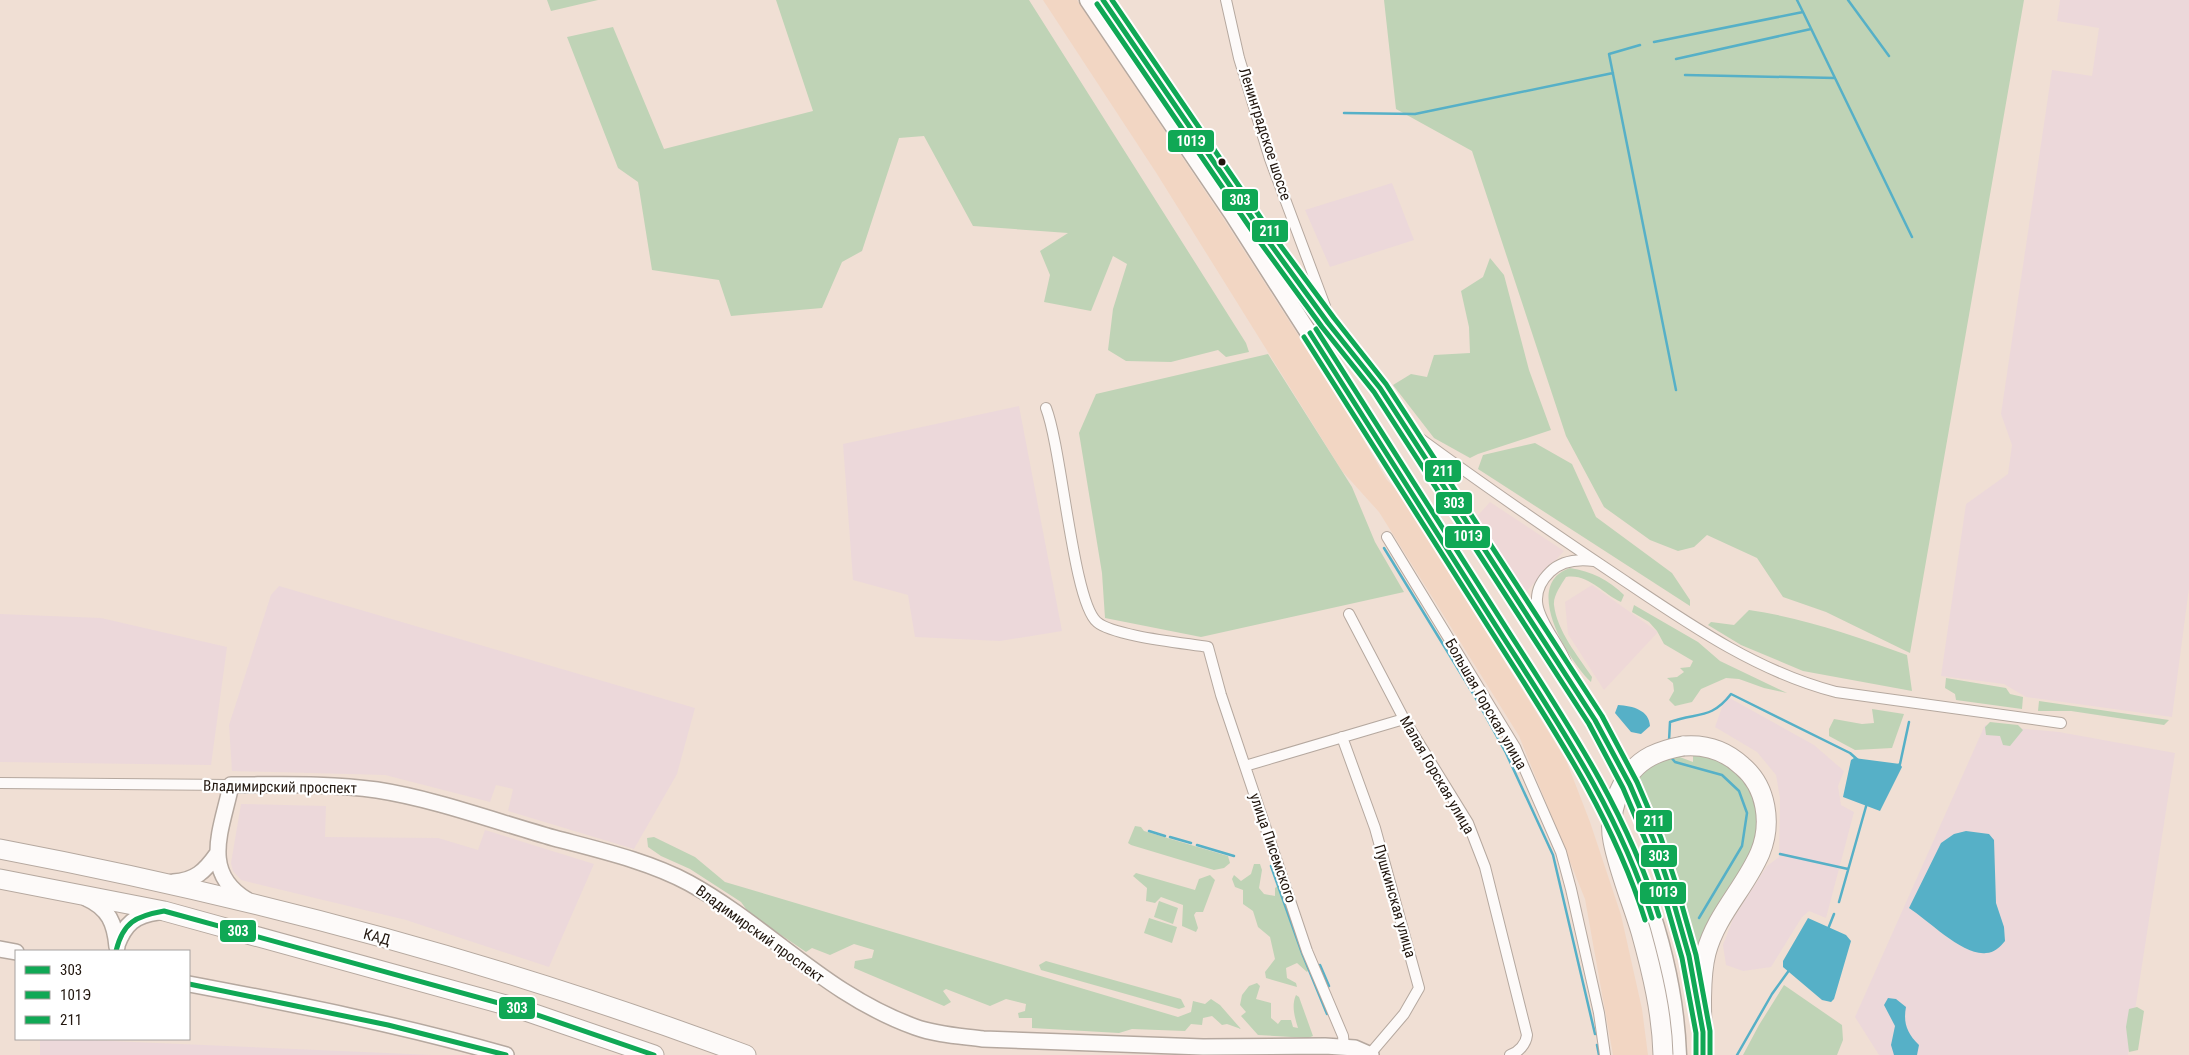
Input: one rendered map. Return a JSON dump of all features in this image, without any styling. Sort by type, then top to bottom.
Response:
[{"type":"highway","points":[[1663,1055],[1653,978],[1634,909],[1615,851],[1612,822],[1615,801],[1621,786],[1638,766],[1649,757],[1683,746],[1711,747],[1740,763],[1757,783],[1767,815],[1765,835],[1760,853],[1720,917],[1705,955],[1703,1055]]},
{"type":"highway","name":"КАД","points":[[0,849],[163,883],[255,905],[526,978],[746,1055]]},
{"type":"highway","name":"КАД","points":[[0,879],[74,892],[164,912],[517,1008],[654,1055]]},
{"type":"main road","points":[[1088,0],[1237,221],[1353,400],[1578,754],[1606,802],[1628,848],[1660,944],[1668,977],[1678,1055]]},
{"type":"main road","points":[[1103,0],[1212,163],[1328,323],[1380,388],[1595,720],[1630,785],[1654,841],[1689,956],[1702,1032]]},
{"type":"main road","points":[[1353,400],[1353,391],[1362,382],[1371,383],[1380,388]]},
{"type":"main road","points":[[231,785],[217,854],[224,881],[238,895],[255,905]]},
{"type":"main road","name":"Владимирский проспект","points":[[231,785],[340,786],[379,790],[494,820],[657,869],[688,883],[724,904],[825,981],[854,999],[888,1016],[924,1029],[983,1039],[1203,1047],[1344,1047],[1355,1048],[1370,1055]]},
{"type":"main road","points":[[163,883],[184,882],[193,879],[207,868],[217,854]]},
{"type":"main road","points":[[74,892],[96,902],[109,916],[116,934],[116,949]]},
{"type":"main road","points":[[116,949],[121,934],[132,919],[164,912]]},
{"type":"main road","points":[[0,949],[15,952]]},
{"type":"main road","points":[[190,984],[376,1021],[506,1055]]},
{"type":"street","name":"Ленинградское шоссе","points":[[1226,0],[1239,58],[1267,150],[1325,306],[1328,323]]},
{"type":"street","name":"улица Писемского","points":[[1046,408],[1057,448],[1079,575],[1087,608],[1097,622],[1117,631],[1208,647],[1221,695],[1307,950],[1343,1036],[1344,1047]]},
{"type":"street","points":[[1405,427],[1475,479],[1595,561],[1758,664],[1812,686],[1836,692],[2060,723]]},
{"type":"street","name":"Большая Горская улица","points":[[1387,537],[1514,747],[1561,852],[1572,889],[1597,1004],[1605,1055]]},
{"type":"street","points":[[1570,682],[1567,660],[1539,616],[1537,604],[1539,589],[1545,576],[1554,568],[1580,559],[1595,561]]},
{"type":"street","name":"Малая Горская улица","points":[[1349,614],[1404,719],[1468,823],[1485,867],[1527,1035],[1526,1041],[1515,1053],[1510,1055]]},
{"type":"street","points":[[1245,766],[1404,719]]},
{"type":"street","name":"Пушкинская улица","points":[[1342,736],[1375,828],[1419,988],[1404,1014],[1370,1055]]},
{"type":"street","name":"Владимирский проспект","points":[[0,784],[231,785]]},
{"type":"shaded area","points":[[1043,0],[1077,0],[1223,218],[1345,408],[1387,480],[1399,492],[1566,760],[1590,822],[1621,915],[1642,1009],[1648,1055],[1613,1055],[1585,899],[1519,736],[1379,512],[1342,471],[1157,174]]},
{"type":"shaded area","points":[[2060,0],[2189,0],[2189,588],[2172,717],[2026,697],[2004,684],[1941,676],[1966,504],[2008,474],[2012,445],[2001,414],[2052,70],[2092,76],[2099,28],[2057,21]]},
{"type":"shaded area","points":[[1392,183],[1414,240],[1330,267],[1305,210]]},
{"type":"shaded area","points":[[1019,406],[1062,631],[1000,641],[915,637],[908,595],[853,580],[843,444]]},
{"type":"shaded area","points":[[1490,502],[1564,551],[1524,594],[1472,522]]},
{"type":"shaded area","points":[[1592,585],[1658,632],[1604,690],[1568,634],[1565,602]]},
{"type":"shaded area","points":[[279,586],[695,708],[677,774],[634,849],[508,811],[513,789],[496,785],[490,802],[385,775],[232,771],[229,725],[271,595]]},
{"type":"shaded area","points":[[0,614],[101,618],[227,647],[211,765],[0,762]]},
{"type":"shaded area","points":[[1726,696],[1814,745],[1844,771],[1838,786],[1841,805],[1854,812],[1826,918],[1809,911],[1802,917],[1771,967],[1743,971],[1726,965],[1723,945],[1733,919],[1767,866],[1779,857],[1780,798],[1776,775],[1757,752],[1715,727]]},
{"type":"shaded area","points":[[1985,725],[2059,732],[2175,753],[2128,1055],[1879,1055],[1855,1017]]},
{"type":"shaded area","points":[[241,804],[326,806],[325,837],[438,838],[478,850],[485,830],[594,864],[549,967],[406,920],[241,880],[233,871],[231,863]]},
{"type":"shaded area","points":[[40,1040],[87,1040],[433,1055],[40,1055]]},
{"type":"green space","points":[[547,0],[598,0],[551,11]]},
{"type":"green space","points":[[776,0],[1029,0],[1246,343],[1249,352],[1226,357],[1218,350],[1171,362],[1126,361],[1108,350],[1113,309],[1127,264],[1113,256],[1091,311],[1044,302],[1050,275],[1040,251],[1068,233],[973,226],[924,136],[899,138],[862,251],[842,262],[822,308],[731,316],[719,280],[652,270],[638,182],[618,168],[567,37],[613,27],[664,149],[813,111]]},
{"type":"green space","points":[[1384,0],[2024,0],[1910,653],[1826,612],[1783,597],[1757,558],[1707,535],[1694,547],[1678,551],[1650,540],[1604,507],[1566,436],[1472,151],[1396,109]]},
{"type":"green space","points":[[1490,258],[1504,275],[1529,370],[1551,430],[1470,458],[1434,438],[1393,385],[1411,374],[1427,377],[1434,355],[1470,353],[1469,327],[1461,291],[1483,277]]},
{"type":"green space","points":[[1268,354],[1352,487],[1375,542],[1404,592],[1201,637],[1105,618],[1102,573],[1079,433],[1096,394]]},
{"type":"green space","points":[[1535,443],[1572,464],[1596,517],[1672,573],[1690,600],[1690,606],[1478,469],[1483,455]]},
{"type":"green space","points":[[1570,568],[1585,571],[1599,577],[1624,595],[1621,602],[1588,581],[1574,577],[1566,577],[1556,594],[1554,605],[1559,624],[1569,643],[1592,677],[1591,682],[1571,657],[1561,640],[1549,605],[1549,589],[1556,577]]},
{"type":"green space","points":[[1634,605],[1698,642],[1720,661],[1787,693],[1764,688],[1739,679],[1726,678],[1701,689],[1692,702],[1675,706],[1669,700],[1674,691],[1673,683],[1667,678],[1677,677],[1684,672],[1680,668],[1690,667],[1693,661],[1664,644],[1657,631],[1649,622],[1632,612]]},
{"type":"green space","points":[[1749,610],[1809,623],[1907,655],[1912,691],[1803,671],[1741,645],[1708,625],[1711,622],[1734,625]]},
{"type":"green space","points":[[1946,678],[2006,688],[2010,694],[2023,697],[2022,709],[1956,700],[1955,694],[1945,688]]},
{"type":"green space","points":[[2039,701],[2169,720],[2164,725],[2071,711],[2038,711]]},
{"type":"green space","points":[[1872,709],[1904,714],[1892,748],[1855,750],[1829,736],[1829,729],[1834,719],[1862,724],[1874,723]]},
{"type":"green space","points":[[1990,722],[2018,725],[2023,730],[2010,746],[2003,745],[2000,736],[1986,735],[1985,727]]},
{"type":"green space","points":[[1693,751],[1718,758],[1738,772],[1753,793],[1760,817],[1760,829],[1755,849],[1716,907],[1707,925],[1698,951],[1680,881],[1639,776],[1659,760],[1677,756],[1693,762]]},
{"type":"green space","points":[[1135,826],[1141,827],[1144,831],[1228,856],[1230,863],[1224,868],[1214,870],[1131,845],[1128,843]]},
{"type":"green space","points":[[654,837],[695,857],[725,882],[1178,1017],[1191,1012],[1193,1001],[1205,1004],[1211,999],[1220,1005],[1241,1029],[1227,1024],[1222,1025],[1212,1016],[1203,1018],[1202,1025],[1191,1024],[1185,1031],[1132,1029],[1119,1033],[1032,1028],[1032,1018],[1019,1018],[1018,1013],[1025,1011],[1026,1004],[1006,999],[990,1006],[946,989],[943,991],[951,1002],[944,1006],[854,968],[855,961],[872,958],[874,950],[854,944],[830,955],[812,948],[806,952],[749,913],[741,902],[690,869],[661,856],[648,847],[647,838]]},
{"type":"green space","points":[[1254,864],[1260,864],[1262,870],[1259,888],[1264,894],[1275,896],[1275,888],[1279,885],[1283,889],[1310,968],[1307,972],[1297,963],[1286,968],[1287,978],[1296,983],[1297,987],[1266,978],[1265,972],[1275,959],[1270,937],[1258,927],[1253,911],[1243,904],[1243,890],[1235,887],[1232,879],[1234,875],[1241,881],[1251,874]]},
{"type":"green space","points":[[1136,873],[1195,890],[1199,879],[1210,875],[1215,880],[1203,912],[1196,912],[1194,915],[1198,928],[1196,932],[1182,926],[1183,905],[1161,897],[1155,903],[1146,901],[1147,888],[1133,876]]},
{"type":"green space","points":[[1159,901],[1178,908],[1173,924],[1154,917]]},
{"type":"green space","points":[[1149,918],[1177,927],[1172,943],[1144,933]]},
{"type":"green space","points":[[1046,961],[1181,999],[1185,1007],[1179,1009],[1041,970],[1039,965]]},
{"type":"green space","points":[[1257,983],[1260,986],[1256,999],[1271,1003],[1271,1018],[1278,1024],[1281,1020],[1291,1020],[1293,1027],[1298,1028],[1294,1003],[1296,995],[1299,997],[1313,1036],[1308,1038],[1258,1035],[1241,1016],[1246,1012],[1240,1005],[1242,995],[1249,986]]},
{"type":"green space","points":[[1784,985],[1842,1025],[1843,1040],[1837,1055],[1743,1055]]},
{"type":"green space","points":[[2137,1007],[2144,1011],[2138,1050],[2129,1052],[2126,1027],[2129,1009]]},
{"type":"water","points":[[1618,705],[1629,706],[1639,710],[1647,716],[1650,726],[1641,734],[1631,732],[1615,713]]},
{"type":"water","points":[[1854,758],[1900,764],[1902,767],[1880,811],[1843,797],[1851,760]]},
{"type":"water","points":[[1966,831],[1989,834],[1994,840],[1996,903],[2004,927],[2005,941],[1997,949],[1989,953],[1967,949],[1946,936],[1909,908],[1941,843],[1954,834]]},
{"type":"water","points":[[1808,918],[1846,935],[1851,941],[1834,999],[1831,1002],[1822,1000],[1783,967],[1783,961]]},
{"type":"water","points":[[1888,998],[1896,999],[1906,1007],[1905,1018],[1907,1028],[1919,1045],[1917,1055],[1894,1055],[1891,1045],[1895,1026],[1884,1005]]},
{"type":"waterway","points":[[1654,42],[1803,12],[1797,0]]},
{"type":"waterway","points":[[1848,0],[1889,56]]},
{"type":"waterway","points":[[1803,12],[1912,237]]},
{"type":"waterway","points":[[1676,59],[1811,29]]},
{"type":"waterway","points":[[1640,45],[1609,54],[1676,390]]},
{"type":"waterway","points":[[1344,113],[1415,114],[1613,73]]},
{"type":"waterway","points":[[1685,75],[1835,78]]},
{"type":"waterway","points":[[1384,548],[1474,695],[1506,753],[1553,855],[1595,1034]]},
{"type":"waterway","points":[[1669,741],[1670,722],[1710,712],[1717,708],[1731,694],[1850,753],[1859,761]]},
{"type":"waterway","points":[[1898,765],[1900,764],[1909,722]]},
{"type":"waterway","points":[[1670,756],[1675,762],[1722,775],[1739,791],[1747,813],[1742,846],[1699,918]]},
{"type":"waterway","points":[[1839,902],[1867,803]]},
{"type":"waterway","points":[[1149,831],[1165,836]]},
{"type":"waterway","points":[[1170,837],[1191,843]]},
{"type":"waterway","points":[[1197,845],[1234,856]]},
{"type":"waterway","points":[[1780,854],[1848,869]]},
{"type":"waterway","points":[[1271,866],[1302,953],[1327,1014]]},
{"type":"waterway","points":[[1828,929],[1834,914]]},
{"type":"waterway","points":[[1320,965],[1329,986]]},
{"type":"waterway","points":[[1737,1055],[1772,994],[1790,969]]},
{"type":"waterway","points":[[1597,1045],[1599,1055]]},
{"type":"transit line","name":"303","points":[[1103,0],[1263,234],[1328,323],[1380,388],[1595,720],[1630,785],[1654,841],[1668,883],[1689,956],[1703,1032],[1703,1055]]},
{"type":"transit line","name":"211","points":[[1112,0],[1269,230],[1386,384],[1602,716],[1637,782],[1661,838],[1675,881],[1696,955],[1710,1031],[1710,1055]]},
{"type":"transit line","name":"101Э","points":[[1097,4],[1257,238],[1322,327],[1374,392],[1589,724],[1623,788],[1647,844],[1661,885],[1682,958],[1696,1033],[1696,1055]]},
{"type":"transit line","name":"211","points":[[1316,329],[1548,693],[1591,764],[1629,838],[1659,916]]},
{"type":"transit line","name":"303","points":[[1310,333],[1563,731],[1604,803],[1622,840],[1652,918]]},
{"type":"transit line","name":"101Э","points":[[1304,337],[1557,735],[1597,806],[1615,843],[1645,920]]},
{"type":"transit line","name":"303","points":[[116,950],[123,933],[132,922],[146,915],[164,911],[517,1008],[654,1055]]},
{"type":"transit line","name":"303","points":[[190,984],[388,1025],[506,1055]]}]
